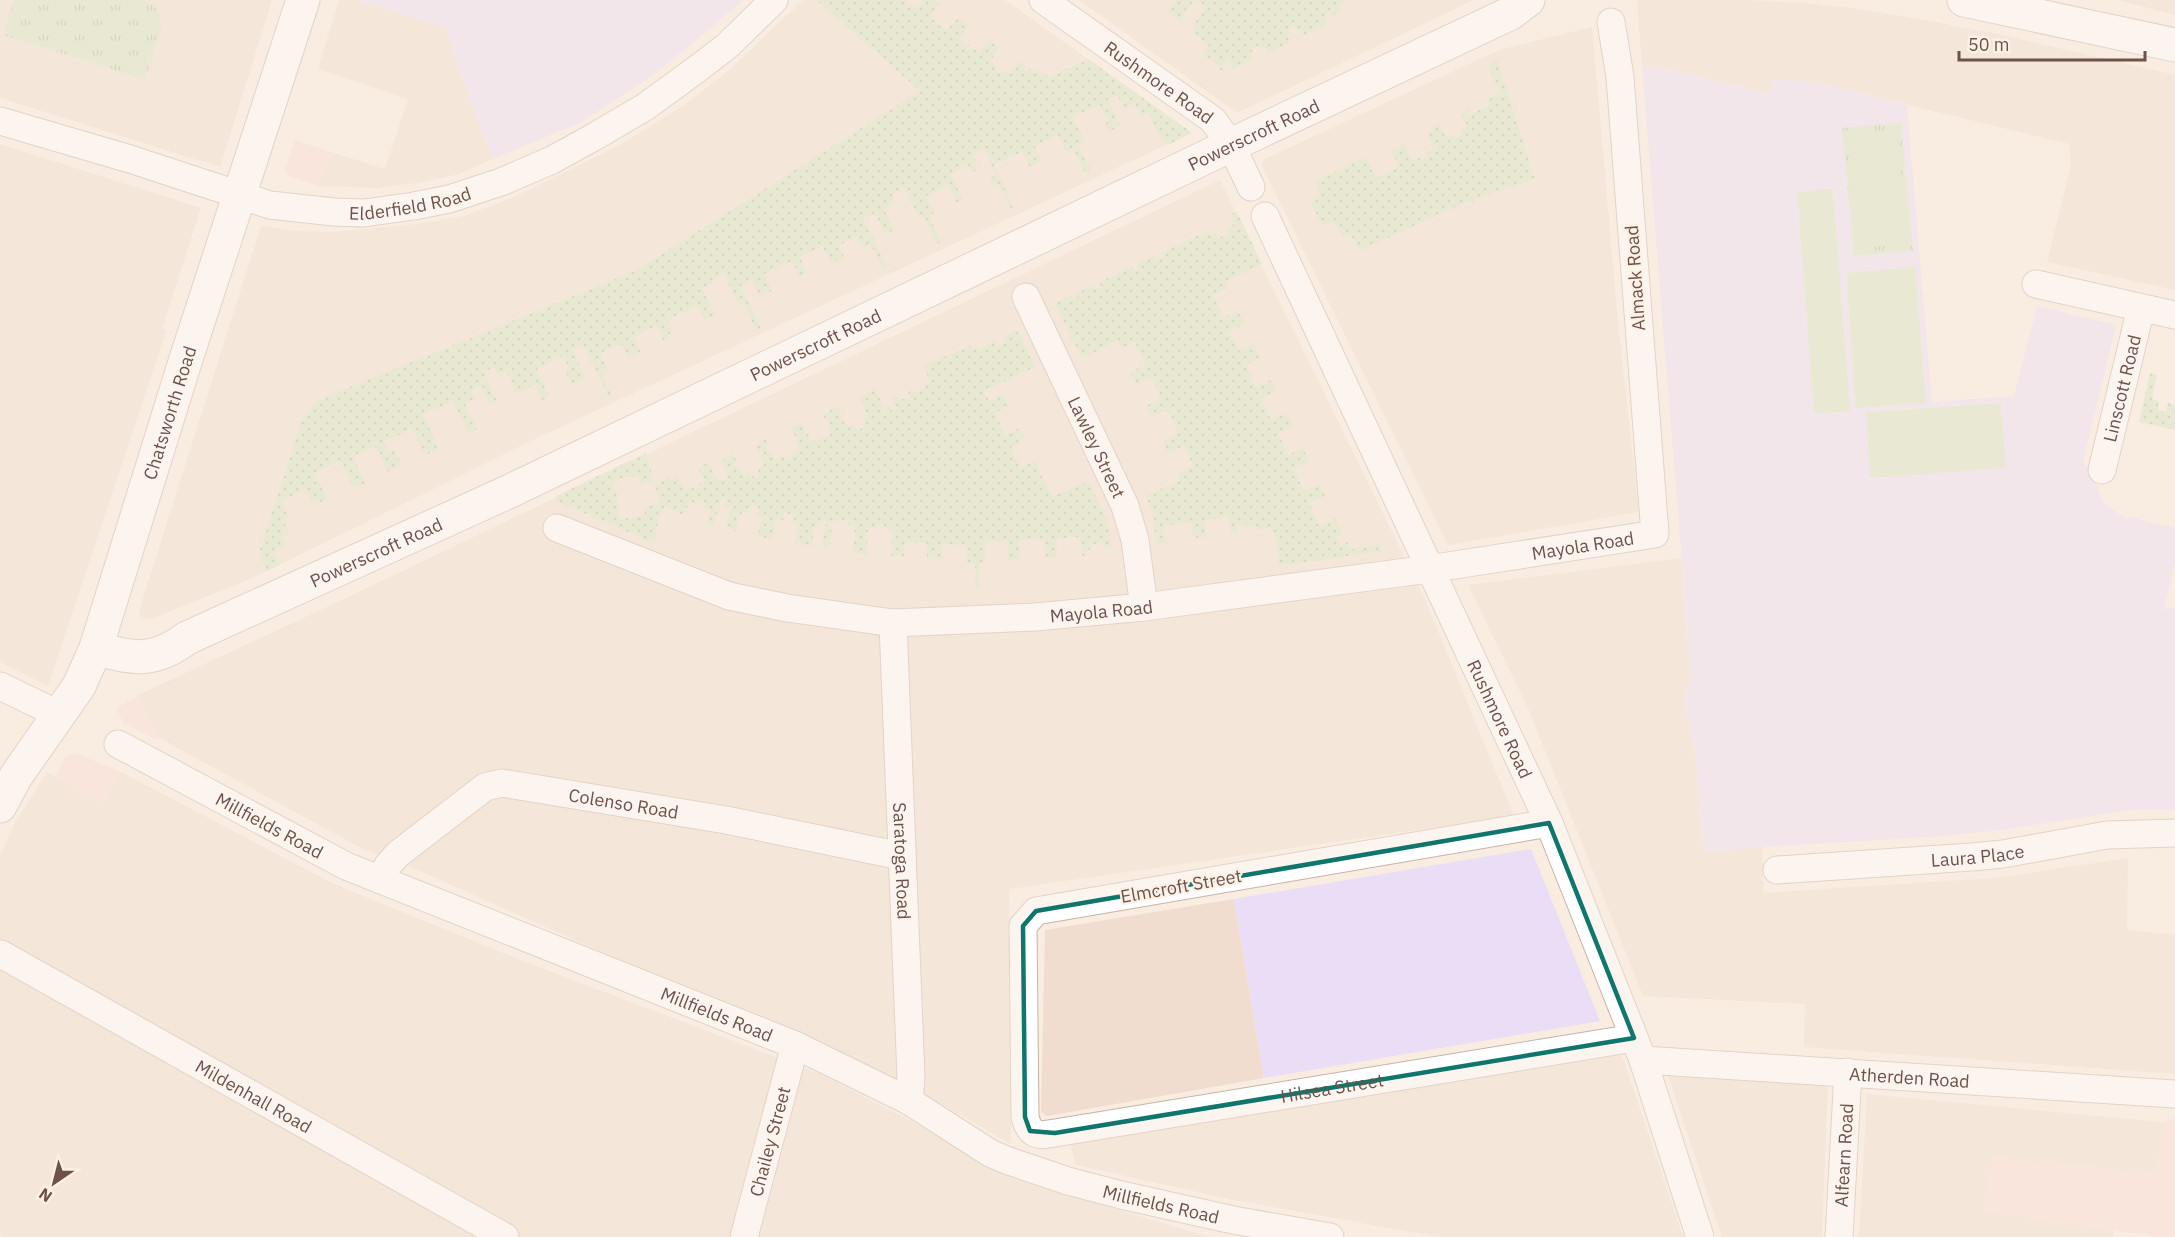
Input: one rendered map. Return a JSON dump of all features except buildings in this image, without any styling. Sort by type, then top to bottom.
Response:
[{"type":"street","name":"Chatsworth Road","points":[[0,806],[16,776],[78,686],[96,648],[185,362],[303,0]]},
{"type":"street","name":"Elderfield Road","points":[[0,122],[130,159],[270,205],[364,213],[414,206],[449,199],[501,182],[552,160],[645,107],[727,46],[774,0]]},
{"type":"street","name":"Rushmore Road","points":[[1043,0],[1213,120],[1231,145],[1251,187]]},
{"type":"street","name":"Powerscroft Road","points":[[96,648],[136,658],[161,654],[187,638],[508,492],[1231,145],[1511,14],[1528,0]]},
{"type":"street","points":[[1964,0],[2175,45]]},
{"type":"street","name":"Almack Road","points":[[1611,22],[1620,77],[1655,534]]},
{"type":"street","name":"Rushmore Road","points":[[1265,216],[1549,823],[1638,1049],[1700,1237]]},
{"type":"street","points":[[2036,284],[2175,315]]},
{"type":"street","name":"Lawley Street","points":[[1026,297],[1125,506],[1135,540],[1144,607]]},
{"type":"street","name":"Linscott Road","points":[[2102,470],[2141,308]]},
{"type":"street","name":"Mayola Road","points":[[557,528],[729,596],[787,608],[893,623],[1035,617],[1144,607],[1429,569],[1655,534]]},
{"type":"street","name":"Saratoga Road","points":[[893,623],[909,1101]]},
{"type":"street","points":[[0,686],[60,715]]},
{"type":"street","name":"Millfields Road","points":[[118,744],[346,866],[795,1045],[909,1101],[990,1153],[1011,1162],[1068,1181],[1231,1228],[1330,1237]]},
{"type":"street","name":"Colenso Road","points":[[381,880],[388,865],[398,854],[485,787],[502,783],[726,820],[901,856]]},
{"type":"street","name":"Elmcroft Street","points":[[1030,1131],[1024,1117],[1023,926],[1036,911],[1549,823]]},
{"type":"street","name":"Laura Place","points":[[1777,870],[1971,857],[2003,854],[2107,835],[2175,833]]},
{"type":"street","name":"Mildenhall Road","points":[[1,954],[506,1237]]},
{"type":"street","name":"Chailey Street","points":[[744,1237],[795,1045]]},
{"type":"street","name":"Atherden Road","points":[[1638,1049],[1848,1072],[2175,1094]]},
{"type":"street","name":"Hilsea Street","points":[[1030,1131],[1042,1135],[1638,1049]]},
{"type":"street","name":"Alfearn Road","points":[[1839,1237],[1848,1072]]},
{"type":"highlighted area","points":[[1549,823],[1634,1038],[1055,1133],[1030,1131],[1025,1117],[1023,926],[1036,911]]},
{"type":"shaded area","points":[[0,0],[272,0],[220,167],[0,98]]},
{"type":"shaded area","points":[[339,0],[358,0],[446,27],[493,159],[459,174],[417,183],[376,188],[318,186],[331,152],[385,169],[408,99],[318,69]]},
{"type":"shaded area","points":[[358,0],[744,0],[643,82],[581,122],[493,159],[446,28]]},
{"type":"shaded area","points":[[803,0],[1005,0],[1192,133],[533,440],[257,576],[154,618],[141,619],[139,611],[261,226],[296,231],[334,232],[417,224],[463,216],[510,199],[618,146],[683,106],[727,72]]},
{"type":"shaded area","points":[[1079,0],[1474,0],[1237,113]]},
{"type":"shaded area","points":[[1637,0],[1744,0],[1805,3],[1868,10],[1989,32],[2175,75],[2175,290],[2047,262],[2071,165],[2069,144],[1814,82],[1769,94],[1658,67],[1657,69],[1642,66]]},
{"type":"shaded area","points":[[2117,0],[2175,0],[2175,15]]},
{"type":"shaded area","points":[[1592,27],[1618,322],[1639,512],[1448,545],[1262,166],[1263,160],[1499,50]]},
{"type":"shaded area","points":[[1642,66],[1656,69],[1657,67],[1768,94],[1773,79],[1814,82],[1907,105],[1932,402],[2014,396],[2037,306],[2116,325],[2083,463],[2091,470],[2103,502],[2126,519],[2130,517],[2175,528],[2175,562],[2164,609],[2175,608],[2175,810],[2130,810],[2002,830],[1932,837],[1763,847],[1704,853],[1695,753],[1684,700],[1691,676]]},
{"type":"shaded area","points":[[295,140],[331,152],[318,186],[289,176],[285,170]]},
{"type":"shaded area","points":[[0,144],[201,208],[162,329],[167,329],[48,686],[0,662]]},
{"type":"shaded area","points":[[1220,180],[1424,597],[1514,816],[1009,889],[1011,1144],[939,1103],[418,870],[365,850],[159,738],[136,696],[346,598]]},
{"type":"shaded area","points":[[1681,558],[1691,677],[1684,700],[1695,753],[1704,852],[1763,847],[1763,893],[1995,878],[2128,858],[2127,930],[2175,935],[2175,1074],[1804,1047],[1805,1004],[1643,996],[1528,708],[1468,585]]},
{"type":"shaded area","points":[[137,697],[159,738],[156,739],[124,724],[116,708]]},
{"type":"shaded area","points":[[75,753],[119,771],[102,803],[56,777],[65,757]]},
{"type":"shaded area","points":[[119,771],[334,884],[523,961],[818,1073],[913,1122],[991,1168],[1009,1176],[1210,1237],[5,1237],[0,1234],[0,855],[16,821],[47,772],[102,803]]},
{"type":"shaded area","points":[[1531,849],[1600,1021],[1264,1078],[1234,899]]},
{"type":"shaded area","points":[[1234,899],[1264,1078],[1047,1116],[1041,1112],[1045,930]]},
{"type":"shaded area","points":[[1621,1052],[1683,1237],[1439,1237],[1234,1200],[1076,1165],[1070,1144]]},
{"type":"shaded area","points":[[1667,1073],[1828,1081],[1822,1237],[1722,1237]]},
{"type":"shaded area","points":[[1867,1094],[2161,1122],[2159,1159],[2154,1173],[1992,1158],[2086,1225],[2114,1230],[2113,1237],[1859,1237]]},
{"type":"shaded area","points":[[2175,1119],[2175,1237],[2159,1237],[1984,1211],[1992,1158],[2154,1173],[2159,1159],[2161,1122]]},
{"type":"green space","points":[[14,0],[142,0],[151,4],[160,17],[162,26],[145,80],[3,35]]},
{"type":"green space","points":[[816,0],[906,0],[905,4],[909,7],[911,4],[917,8],[923,0],[934,0],[939,3],[930,17],[947,30],[957,17],[969,25],[960,39],[969,45],[967,49],[970,51],[973,48],[979,53],[989,40],[1000,47],[990,61],[997,66],[995,69],[1000,73],[1002,70],[1009,74],[1018,61],[1026,67],[1027,71],[1031,68],[1049,77],[1088,59],[1192,133],[1168,145],[1160,138],[1148,113],[1141,116],[1134,103],[1124,108],[1117,95],[1108,99],[1120,126],[1108,132],[1104,124],[1108,122],[1099,105],[1073,117],[1085,142],[1079,145],[1091,171],[1085,174],[1072,148],[1065,151],[1058,135],[1035,146],[1042,162],[1030,168],[1022,152],[994,165],[1014,208],[1011,209],[999,184],[992,186],[989,179],[996,175],[984,149],[972,154],[979,169],[971,173],[968,165],[951,174],[963,200],[957,203],[948,186],[926,196],[934,213],[929,216],[941,242],[937,244],[924,217],[919,218],[904,188],[892,194],[895,203],[884,209],[894,230],[885,234],[875,213],[864,219],[887,268],[883,269],[871,245],[863,248],[857,237],[839,245],[844,257],[831,264],[822,246],[800,257],[807,273],[800,277],[792,261],[764,274],[772,291],[760,297],[752,280],[741,285],[761,329],[756,331],[744,304],[739,306],[724,274],[702,288],[715,315],[704,320],[697,306],[668,320],[674,332],[667,335],[669,340],[664,342],[656,326],[634,337],[641,352],[628,358],[621,344],[600,353],[608,371],[602,374],[613,398],[610,400],[583,345],[573,350],[586,379],[572,385],[565,370],[569,368],[563,356],[537,369],[550,397],[542,400],[535,385],[516,393],[506,371],[498,375],[494,367],[484,372],[497,401],[490,404],[482,386],[471,391],[475,399],[465,404],[477,430],[469,434],[452,400],[423,414],[439,449],[425,455],[412,429],[384,442],[388,451],[394,449],[402,465],[388,472],[375,446],[353,457],[365,483],[354,488],[340,460],[315,473],[327,499],[313,505],[306,489],[282,501],[289,517],[283,520],[289,533],[283,536],[287,545],[274,551],[280,565],[267,571],[259,553],[302,418],[316,401],[635,271],[920,91]]},
{"type":"green space","points":[[1176,0],[1194,0],[1180,21],[1168,12]]},
{"type":"green space","points":[[1197,0],[1344,0],[1345,4],[1339,7],[1341,12],[1332,16],[1329,11],[1325,14],[1327,24],[1304,36],[1301,29],[1297,31],[1295,27],[1289,30],[1290,34],[1287,36],[1290,42],[1268,53],[1266,47],[1261,49],[1260,45],[1252,48],[1253,59],[1233,69],[1228,59],[1222,65],[1225,72],[1223,74],[1212,57],[1209,59],[1202,54],[1209,45],[1193,33],[1196,29],[1193,26],[1206,7]]},
{"type":"green space","points":[[1497,59],[1535,179],[1460,205],[1359,251],[1351,235],[1343,238],[1336,224],[1332,222],[1322,226],[1310,201],[1320,194],[1314,181],[1366,157],[1376,178],[1399,167],[1391,150],[1404,144],[1412,160],[1419,157],[1421,160],[1428,156],[1426,153],[1434,149],[1426,133],[1440,123],[1447,137],[1453,135],[1455,138],[1462,135],[1461,130],[1467,127],[1461,114],[1467,111],[1469,115],[1489,105],[1487,100],[1500,93],[1488,67]]},
{"type":"green space","points":[[1901,123],[1913,251],[1854,256],[1842,128]]},
{"type":"green space","points":[[1897,132],[1907,244],[1857,248],[1848,136]]},
{"type":"green space","points":[[1833,189],[1850,411],[1814,414],[1797,192]]},
{"type":"green space","points":[[1237,212],[1262,264],[1225,282],[1228,288],[1213,295],[1224,317],[1238,311],[1245,324],[1230,331],[1239,351],[1254,344],[1261,358],[1246,365],[1256,387],[1271,380],[1276,391],[1261,399],[1271,420],[1287,413],[1293,426],[1278,433],[1288,455],[1303,448],[1309,462],[1294,469],[1304,491],[1320,484],[1325,496],[1309,503],[1320,526],[1336,519],[1343,533],[1336,537],[1340,546],[1347,542],[1351,549],[1379,543],[1383,551],[1279,566],[1275,535],[1271,528],[1256,530],[1255,526],[1237,525],[1238,533],[1231,534],[1228,517],[1204,520],[1206,537],[1194,539],[1191,522],[1164,526],[1166,543],[1156,544],[1153,515],[1146,496],[1180,480],[1178,474],[1193,466],[1184,446],[1168,453],[1163,441],[1178,433],[1167,410],[1151,417],[1146,406],[1161,398],[1151,378],[1136,384],[1130,372],[1145,365],[1135,342],[1122,348],[1118,340],[1081,359],[1055,303],[1071,295],[1073,299],[1078,297],[1076,293],[1094,285],[1097,289],[1101,286],[1099,282],[1132,267],[1134,270],[1138,269],[1137,264],[1154,256],[1156,260],[1162,257],[1160,253],[1207,231],[1210,236],[1216,233],[1218,238],[1229,233],[1227,228],[1235,224],[1231,214]]},
{"type":"green space","points":[[1915,267],[1926,403],[1856,408],[1846,273]]},
{"type":"green space","points":[[1017,330],[1035,367],[984,391],[989,401],[1003,394],[1009,406],[995,413],[1005,435],[1019,428],[1025,440],[1011,447],[1020,468],[1035,461],[1052,497],[1088,481],[1108,522],[1112,548],[1104,549],[1103,543],[1092,544],[1092,549],[1087,550],[1087,555],[1082,556],[1080,537],[1056,539],[1057,557],[1045,558],[1044,539],[1019,540],[1020,559],[1008,560],[1007,541],[985,542],[985,562],[979,563],[980,590],[976,590],[975,563],[967,563],[967,546],[942,544],[942,560],[927,559],[927,543],[905,542],[904,557],[891,556],[892,530],[884,529],[884,525],[876,524],[876,528],[868,528],[866,555],[853,553],[855,526],[847,524],[847,520],[832,523],[830,548],[822,547],[826,521],[821,521],[820,528],[814,527],[812,546],[795,543],[798,524],[792,523],[793,515],[784,513],[783,521],[776,520],[772,540],[758,536],[762,517],[757,516],[759,508],[750,505],[748,513],[742,512],[736,531],[725,527],[731,509],[724,506],[726,500],[722,498],[713,527],[706,525],[711,510],[704,508],[705,504],[698,502],[697,505],[689,502],[684,515],[664,507],[654,543],[558,502],[556,496],[646,453],[654,481],[640,484],[638,476],[615,479],[613,489],[616,490],[619,509],[617,511],[621,519],[645,515],[644,507],[660,504],[655,485],[669,477],[670,480],[677,476],[685,490],[692,486],[694,489],[705,481],[698,468],[708,463],[718,480],[724,480],[727,476],[720,461],[733,454],[736,460],[734,464],[740,468],[743,475],[749,472],[754,478],[759,476],[758,468],[764,465],[760,456],[761,450],[757,450],[755,444],[766,439],[768,452],[771,451],[775,460],[784,456],[785,460],[792,457],[791,453],[799,449],[795,440],[797,439],[790,428],[802,423],[805,435],[808,434],[812,442],[831,434],[827,417],[824,418],[822,414],[838,406],[847,426],[853,424],[858,430],[864,427],[863,424],[866,423],[864,419],[868,417],[859,397],[875,389],[885,409],[890,407],[892,411],[896,408],[892,399],[899,396],[901,400],[910,396],[908,392],[913,389],[915,393],[925,388],[924,385],[930,381],[923,366],[971,345],[972,348],[978,346],[980,349],[993,341],[996,346],[1006,342],[1003,336]]},
{"type":"green space","points":[[2150,373],[2157,375],[2152,399],[2159,401],[2158,410],[2166,412],[2168,403],[2175,405],[2175,430],[2139,422]]},
{"type":"green space","points":[[2001,403],[2006,468],[1870,478],[1866,412]]}]
